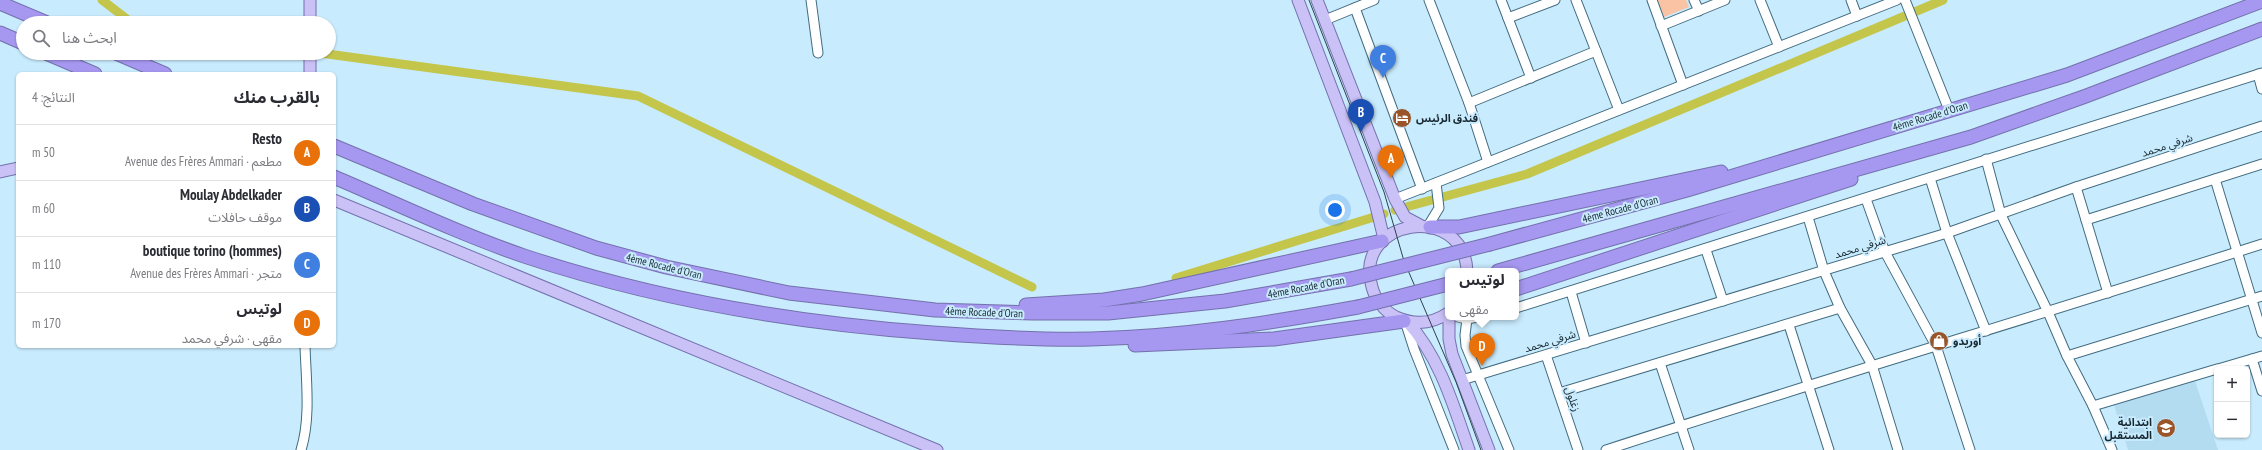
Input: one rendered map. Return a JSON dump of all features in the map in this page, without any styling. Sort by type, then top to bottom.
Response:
[{"type":"highway","points":[[2230,13],[2254,0]]},
{"type":"highway","name":"4ème Rocade d'Oran","points":[[336,147],[536,228],[659,265],[789,293],[935,310],[1033,313],[1108,313],[1224,301],[1350,279],[1490,244],[1786,160],[2068,75],[2262,1]]},
{"type":"highway","points":[[0,3],[31,16]]},
{"type":"highway","points":[[1519,288],[1779,204],[2086,96],[2262,30]]},
{"type":"highway","points":[[0,33],[16,40]]},
{"type":"highway","points":[[61,60],[84,71]]},
{"type":"highway","points":[[132,60],[160,72]]},
{"type":"highway","points":[[1509,268],[1971,137]]},
{"type":"highway","points":[[1426,226],[1459,227],[1760,164],[1786,160]]},
{"type":"highway","points":[[336,178],[522,255],[667,296],[784,318],[889,330],[1126,346],[1274,339],[1406,321]]},
{"type":"highway","points":[[935,310],[1104,300],[1181,286],[1383,240]]},
{"type":"highway","points":[[997,338],[1092,339],[1162,335],[1249,326],[1358,307],[1445,285]]},
{"type":"main road","points":[[310,0],[310,16]]},
{"type":"main road","points":[[1298,0],[1375,202],[1382,223],[1383,240]]},
{"type":"main road","points":[[1317,0],[1395,199],[1402,212],[1410,221],[1446,234],[1458,246],[1464,256],[1466,268]]},
{"type":"main road","points":[[310,60],[310,72]]},
{"type":"main road","points":[[0,172],[16,168]]},
{"type":"main road","points":[[336,201],[937,450]]},
{"type":"main road","points":[[1426,226],[1397,230],[1383,240],[1374,253],[1370,266],[1370,280],[1374,294],[1381,305],[1391,315],[1406,321],[1430,321],[1445,314]]},
{"type":"main road","points":[[1449,320],[1450,346],[1489,450]]},
{"type":"main road","points":[[1406,321],[1426,345],[1441,371],[1469,450]]},
{"type":"street","points":[[811,0],[818,53]]},
{"type":"street","points":[[1325,20],[1374,0]]},
{"type":"street","points":[[1429,0],[1469,103],[1488,162]]},
{"type":"street","points":[[1501,0],[1531,78]]},
{"type":"street","points":[[1508,18],[1555,0]]},
{"type":"street","points":[[1576,0],[1619,110]]},
{"type":"street","points":[[1652,0],[1683,85]]},
{"type":"street","points":[[1694,0],[1699,11]]},
{"type":"street","points":[[1661,26],[1725,0]]},
{"type":"street","points":[[1760,0],[1779,47]]},
{"type":"street","points":[[1850,0],[1857,16]]},
{"type":"street","points":[[1395,199],[1897,0]]},
{"type":"street","points":[[1906,3],[1949,110]]},
{"type":"street","points":[[1355,8],[1422,189]]},
{"type":"street","points":[[1469,103],[1596,51]]},
{"type":"street","points":[[1519,307],[1706,250],[1986,159],[2260,73],[2262,88]]},
{"type":"street","name":"شرفي محمد","points":[[1462,380],[1546,356],[1947,233],[2076,187],[2262,126]]},
{"type":"street","points":[[1986,159],[2001,215],[2048,312],[2067,356],[2093,406],[2112,450]]},
{"type":"street","points":[[2086,220],[2262,164]]},
{"type":"street","points":[[1930,178],[1947,233],[1986,331]]},
{"type":"street","points":[[2215,179],[2262,333]]},
{"type":"street","points":[[1426,226],[1438,212],[1440,203],[1436,183]]},
{"type":"street","points":[[2076,187],[2108,293]]},
{"type":"street","points":[[1866,198],[1885,252],[1936,346],[1970,450]]},
{"type":"street","points":[[1808,217],[1824,271],[1840,308],[1872,365],[1898,450]]},
{"type":"street","points":[[1606,450],[1808,384],[2048,312],[2262,244]]},
{"type":"street","points":[[1706,250],[1723,301]]},
{"type":"street","points":[[1571,292],[1586,343]]},
{"type":"street","points":[[2067,356],[2262,296]]},
{"type":"street","points":[[1559,393],[1840,308]]},
{"type":"street","points":[[1467,320],[1465,341],[1477,376],[1509,450]]},
{"type":"street","points":[[1406,321],[1414,349],[1454,450]]},
{"type":"street","points":[[1789,324],[1829,450]]},
{"type":"street","points":[[301,450],[304,440],[306,412],[305,348]]},
{"type":"street","name":"زغلول","points":[[1546,356],[1578,450]]},
{"type":"street","points":[[2228,366],[2262,356]]},
{"type":"street","points":[[2252,359],[2262,391]]},
{"type":"street","points":[[1660,363],[1689,450]]},
{"type":"street","points":[[2093,406],[2214,370]]},
{"type":"shaded area","points":[[1657,0],[1686,0],[1689,7],[1664,17]]},
{"type":"shaded area","name":"ابتدائية المستقبل","points":[[2195,381],[2218,450],[2128,450],[2114,405]]},
{"type":"waterway","points":[[102,0],[123,16]]},
{"type":"waterway","points":[[1395,210],[1527,174],[1943,0]]},
{"type":"waterway","points":[[336,55],[638,96],[1032,287]]},
{"type":"waterway","points":[[1176,278],[1384,214]]},
{"type":"tram line","points":[[1309,0],[1384,192],[1404,261],[1456,382],[1481,450]]},
{"type":"place","name":"boutique torino (hommes)","points":[[1383,78]]},
{"type":"place","name":"فندق الرئيس","points":[[1402,118]]},
{"type":"place","name":"Moulay Abdelkader","points":[[1361,132]]},
{"type":"place","name":"Resto","points":[[1391,178]]},
{"type":"place","name":"أوريدو","points":[[1939,341]]},
{"type":"place","name":"لوتيس","points":[[1482,366]]},
{"type":"place","name":"ابتدائية المستقبل","points":[[2166,428]]}]
